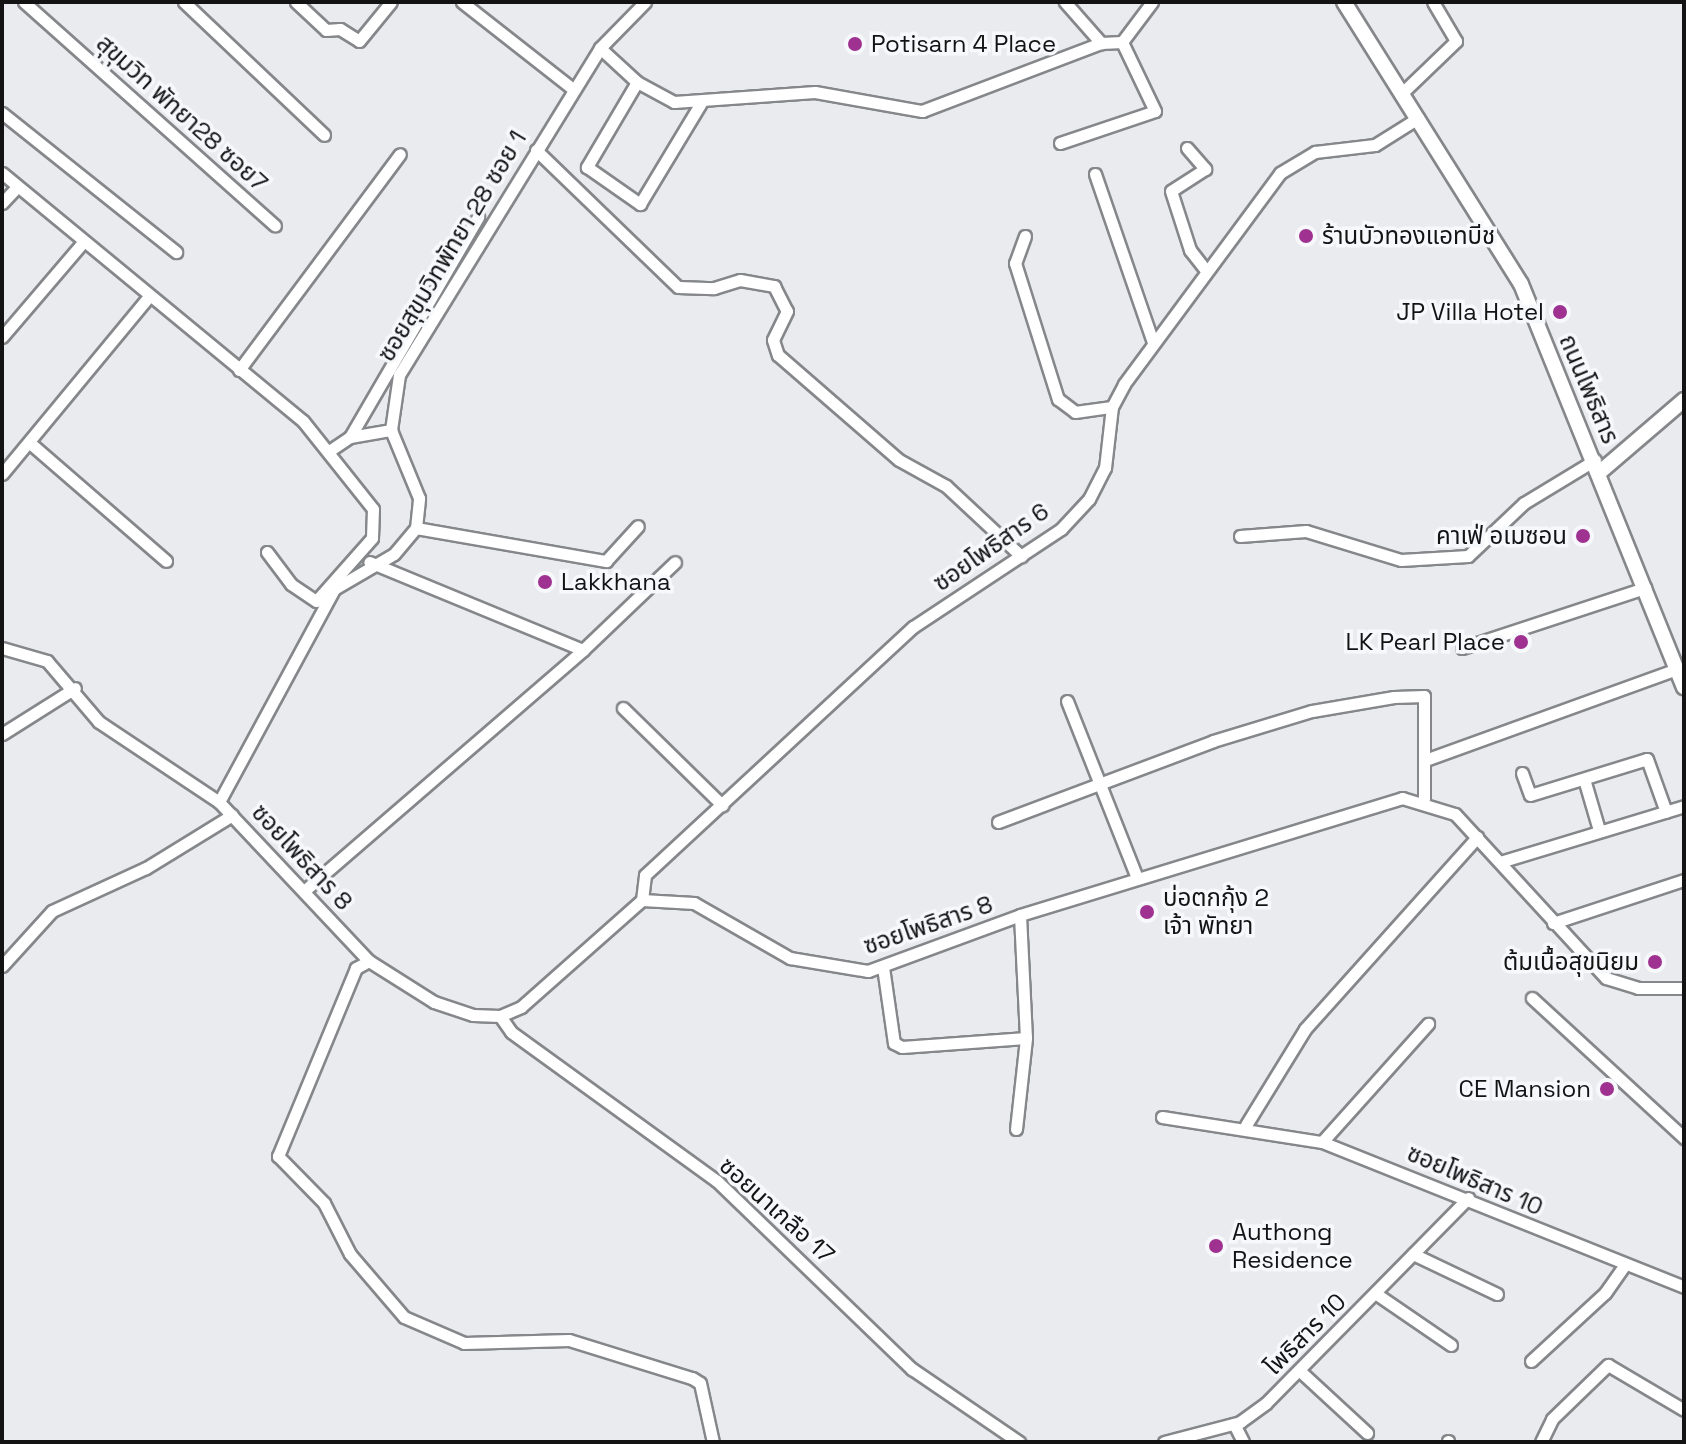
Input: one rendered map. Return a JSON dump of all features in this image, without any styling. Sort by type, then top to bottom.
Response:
[{"type":"street","name":"สุขุมวิท พัทยา28 ซอย7","points":[[24,2],[275,226]]},
{"type":"street","points":[[184,2],[324,135]]},
{"type":"street","points":[[296,2],[326,30],[359,41],[391,2]]},
{"type":"street","points":[[462,2],[573,89]]},
{"type":"street","name":"ซอยสุขุมวิทพัทยา 28 ซอย 1","points":[[391,430],[399,375],[600,48],[645,2]]},
{"type":"street","points":[[1065,2],[1101,43]]},
{"type":"street","points":[[1122,42],[1152,2]]},
{"type":"street","name":"ถนนโพธิสาร","points":[[1344,2],[1521,284],[1598,466],[1684,687]]},
{"type":"street","points":[[1402,93],[1456,41],[1433,2]]},
{"type":"street","points":[[600,48],[637,82],[674,102],[701,103],[815,92],[922,111],[1101,43],[1122,42]]},
{"type":"street","points":[[1060,143],[1155,111],[1122,42]]},
{"type":"street","points":[[637,82],[587,167],[640,204],[701,103]]},
{"type":"street","points":[[2,113],[176,252]]},
{"type":"street","name":"ซอยโพธิสาร 6","points":[[642,900],[645,875],[913,627],[1021,556],[1089,499],[1105,468],[1112,407],[1204,268],[1280,173],[1315,152],[1375,145],[1418,118]]},
{"type":"street","points":[[1187,148],[1205,169],[1171,191],[1190,250],[1204,268]]},
{"type":"street","points":[[536,150],[678,287],[740,280],[774,286],[787,311],[773,340],[778,355],[899,460],[946,486],[1021,556]]},
{"type":"street","points":[[239,370],[400,154]]},
{"type":"street","points":[[2,173],[332,449],[373,509],[372,538],[316,601],[291,584],[267,552]]},
{"type":"street","points":[[1095,174],[1144,334],[1153,342]]},
{"type":"street","points":[[2,203],[17,187]]},
{"type":"street","points":[[350,437],[478,217]]},
{"type":"street","points":[[1025,236],[1015,263],[1058,399],[1075,412],[1112,407]]},
{"type":"street","points":[[2,337],[83,242]]},
{"type":"street","points":[[2,474],[149,296]]},
{"type":"street","points":[[1240,536],[1306,531],[1401,560],[1468,556],[1524,503],[1598,466],[1684,400]]},
{"type":"street","points":[[219,802],[334,589],[369,562],[394,554],[416,528],[419,498],[391,430],[350,437],[332,449]]},
{"type":"street","points":[[30,443],[166,561]]},
{"type":"street","points":[[416,528],[606,561],[638,526]]},
{"type":"street","points":[[369,562],[583,650]]},
{"type":"street","points":[[304,891],[583,650],[675,562]]},
{"type":"street","points":[[1462,648],[1645,588]]},
{"type":"street","name":"ซอยโพธิสาร 8","points":[[2,648],[39,657],[75,688],[99,722],[219,802],[369,961],[434,1002],[500,1016]]},
{"type":"street","points":[[1428,759],[1677,669]]},
{"type":"street","points":[[2,734],[75,688]]},
{"type":"street","points":[[998,822],[1312,711],[1394,697],[1424,696],[1428,759],[1424,799],[1455,814],[1553,923],[1616,983],[1684,988]]},
{"type":"street","points":[[1067,701],[1137,878]]},
{"type":"street","points":[[623,708],[722,805]]},
{"type":"street","points":[[1522,773],[1530,795],[1647,759],[1666,812]]},
{"type":"street","points":[[1584,779],[1599,830]]},
{"type":"street","name":"ซอยโพธิสาร 8","points":[[642,900],[694,903],[812,966],[883,967],[1020,915],[1137,878],[1402,798],[1424,799]]},
{"type":"street","points":[[1500,862],[1684,806]]},
{"type":"street","points":[[2,966],[52,911],[146,868],[232,815]]},
{"type":"street","points":[[1246,1125],[1305,1029],[1477,837]]},
{"type":"street","points":[[1553,923],[1684,880]]},
{"type":"street","points":[[500,1016],[642,900]]},
{"type":"street","points":[[1016,1129],[1026,1038],[1020,915]]},
{"type":"street","points":[[369,961],[356,968],[278,1156],[324,1203],[350,1254],[404,1317],[464,1343],[569,1340],[692,1378],[700,1383],[713,1442]]},
{"type":"street","points":[[883,967],[894,1043],[902,1047],[1026,1038]]},
{"type":"street","points":[[1532,998],[1684,1138]]},
{"type":"street","name":"ซอยนาเกลือ 17","points":[[500,1016],[511,1032],[717,1181],[912,1369],[1019,1442]]},
{"type":"street","points":[[1322,1142],[1428,1024]]},
{"type":"street","name":"ซอยโพธิสาร 10","points":[[1162,1117],[1246,1125],[1322,1142],[1684,1287]]},
{"type":"street","name":"โพธิสาร 10","points":[[1234,1424],[1301,1372],[1468,1198]]},
{"type":"street","points":[[1413,1254],[1497,1294]]},
{"type":"street","points":[[1531,1361],[1605,1293],[1625,1264]]},
{"type":"street","points":[[1375,1293],[1451,1345]]},
{"type":"street","points":[[1541,1442],[1552,1419],[1608,1365],[1684,1410]]},
{"type":"street","points":[[1301,1372],[1367,1433]]},
{"type":"street","points":[[1164,1442],[1234,1424],[1243,1442]]},
{"type":"place","name":"Potisarn 4 Place","points":[[855,44]]},
{"type":"place","name":"ร้านบัวทองแอทบีช","points":[[1306,236]]},
{"type":"place","name":"JP Villa Hotel","points":[[1560,312]]},
{"type":"place","name":"คาเฟ่ อเมซอน","points":[[1583,536]]},
{"type":"place","name":"Lakkhana","points":[[545,582]]},
{"type":"place","name":"LK Pearl Place","points":[[1521,642]]},
{"type":"place","name":"บ่อตกกุ้ง 2 เจ้า พัทยา","points":[[1147,912]]},
{"type":"place","name":"ต้มเนื้อสุขนิยม","points":[[1655,962]]},
{"type":"place","name":"CE Mansion","points":[[1607,1089]]},
{"type":"place","name":"Authong Residence","points":[[1216,1246]]}]
